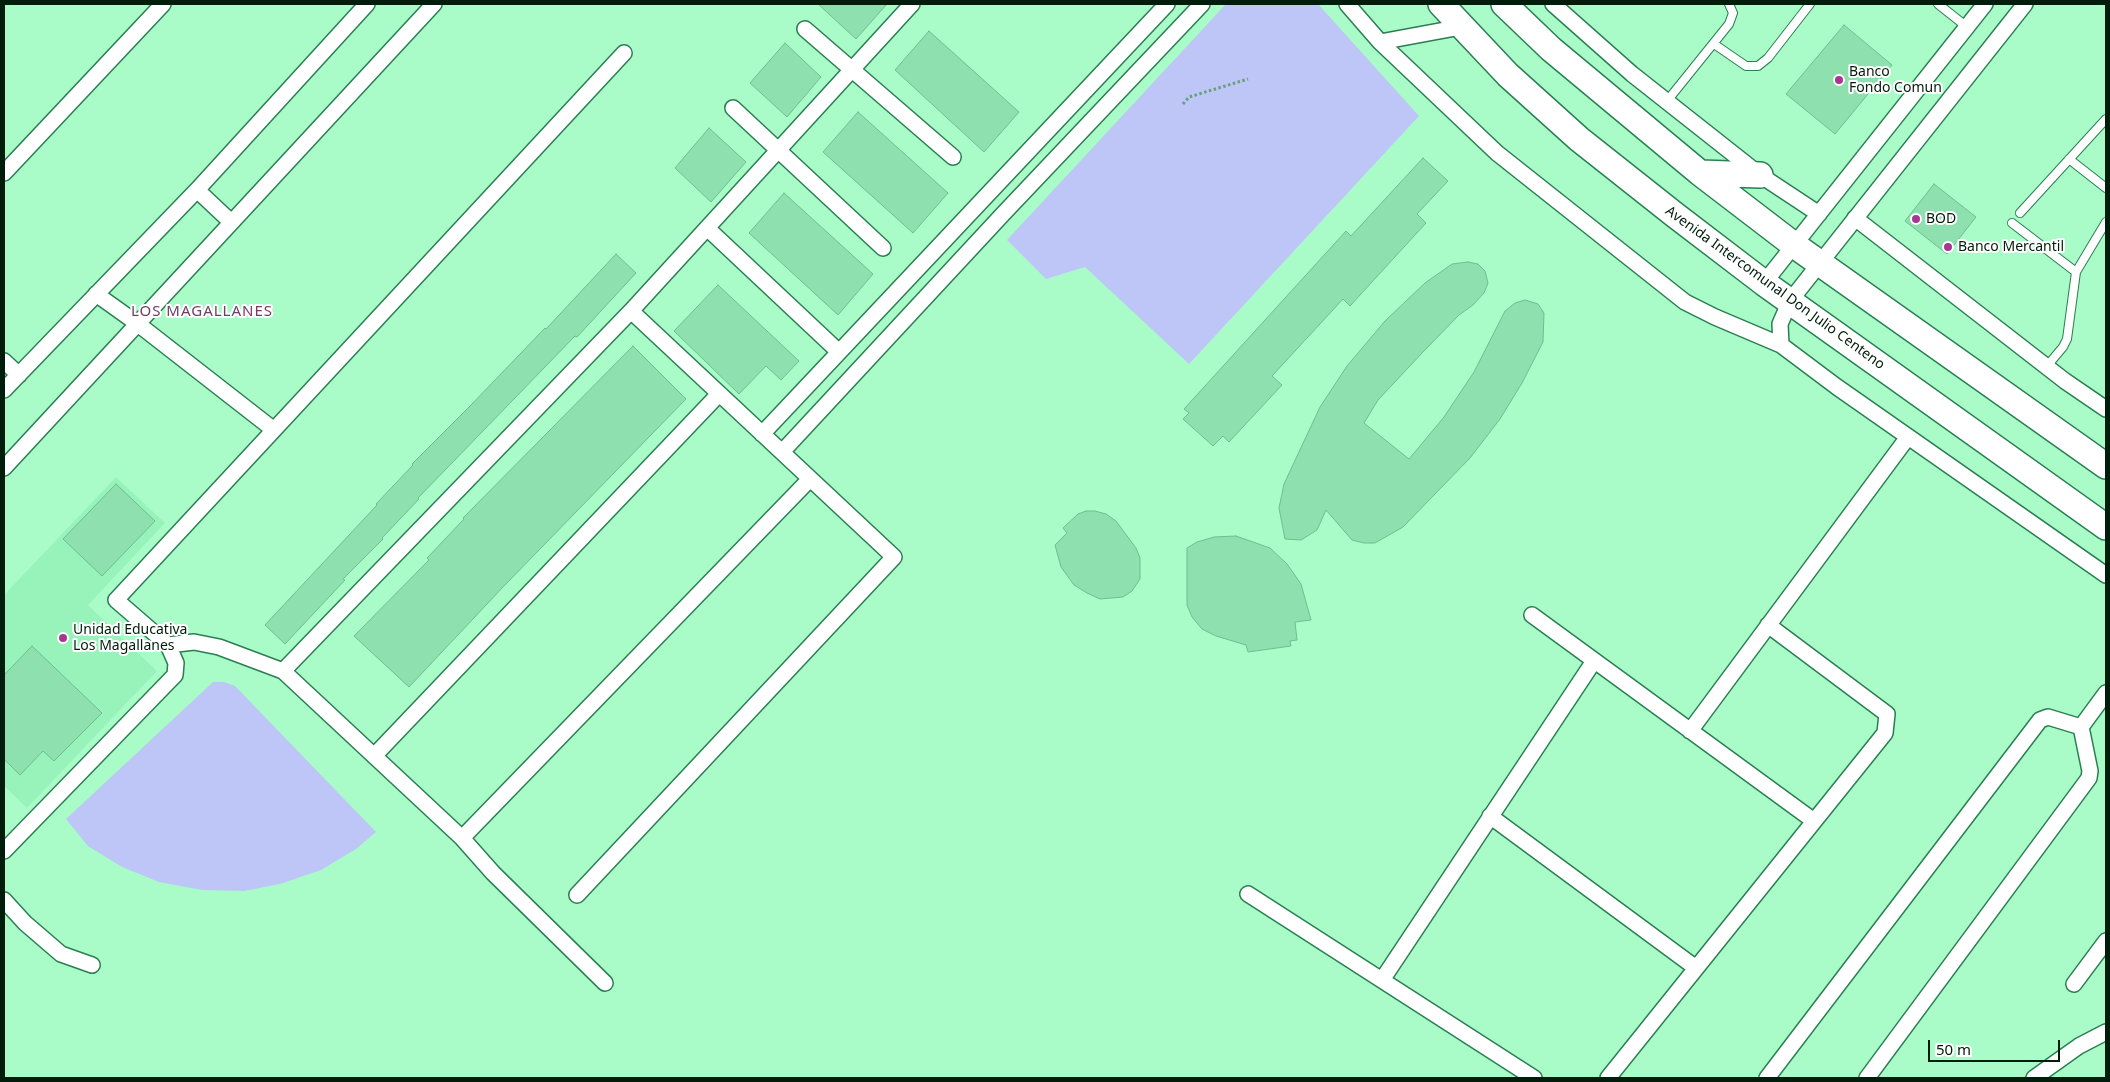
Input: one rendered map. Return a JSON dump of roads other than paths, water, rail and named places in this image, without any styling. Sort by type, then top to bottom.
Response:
[{"type":"main road","name":"Avenida Intercomunal Don Julio Centeno","points":[[1441,4],[1508,74],[1579,139],[1764,283],[2106,527]]},
{"type":"main road","points":[[1504,4],[1551,49],[1700,173],[1820,264],[2106,466]]},
{"type":"main road","points":[[1700,173],[1760,175]]},
{"type":"street","points":[[4,173],[163,4]]},
{"type":"street","points":[[4,390],[197,190],[367,4]]},
{"type":"street","points":[[4,468],[434,4]]},
{"type":"street","points":[[283,671],[631,311],[912,4]]},
{"type":"street","points":[[762,434],[1167,4]]},
{"type":"street","points":[[782,452],[1003,214],[1202,4]]},
{"type":"street","points":[[1347,4],[1380,42],[1497,153],[1685,302],[1781,345],[1908,437],[2106,575]]},
{"type":"street","points":[[1553,4],[1632,74],[1760,175],[1819,214]]},
{"type":"street","points":[[1764,283],[1985,4]]},
{"type":"street","points":[[1781,345],[1780,324],[1790,301],[2025,4]]},
{"type":"street","points":[[1380,42],[1461,27]]},
{"type":"street","points":[[805,29],[953,157]]},
{"type":"street","points":[[4,851],[175,675],[176,663],[168,645],[116,600],[624,53]]},
{"type":"street","points":[[732,108],[883,248]]},
{"type":"street","points":[[197,190],[231,222]]},
{"type":"street","points":[[984,198],[1003,214]]},
{"type":"street","points":[[1855,218],[2047,366],[2106,408]]},
{"type":"street","points":[[707,228],[839,352]]},
{"type":"street","points":[[96,294],[138,324],[274,430]]},
{"type":"street","points":[[578,895],[894,557],[631,311]]},
{"type":"street","points":[[4,361],[19,375]]},
{"type":"street","points":[[374,756],[719,394]]},
{"type":"street","points":[[1690,731],[1908,437]]},
{"type":"street","points":[[462,838],[810,479]]},
{"type":"street","points":[[1532,615],[1814,821]]},
{"type":"street","points":[[1608,1078],[1885,733],[1887,714],[1768,625]]},
{"type":"street","points":[[168,645],[194,642],[219,647],[283,671],[462,838],[493,873],[605,983]]},
{"type":"street","points":[[1382,980],[1594,660]]},
{"type":"street","points":[[1867,1078],[2089,778],[2090,771],[2081,727],[2106,693]]},
{"type":"street","points":[[1768,1078],[2040,720],[2048,718],[2081,727]]},
{"type":"street","points":[[1490,816],[1696,968]]},
{"type":"street","points":[[1248,894],[1382,980],[1514,1073],[1534,1078]]},
{"type":"street","points":[[4,900],[26,923],[61,954],[92,965]]},
{"type":"street","points":[[2074,984],[2106,941]]},
{"type":"street","points":[[2034,1078],[2079,1046],[2106,1032]]},
{"type":"lane","points":[[1667,101],[1729,24],[1733,13],[1729,4]]},
{"type":"lane","points":[[1714,44],[1746,66],[1758,66],[1768,58],[1810,4]]},
{"type":"lane","points":[[1938,4],[1967,27]]},
{"type":"lane","points":[[2020,213],[2104,124]]},
{"type":"lane","points":[[2069,159],[2106,188]]},
{"type":"lane","points":[[2047,366],[2068,339],[2076,272],[2106,222]]},
{"type":"lane","points":[[2012,223],[2076,272]]},
{"type":"place","name":"Banco Fondo Comun","points":[[1839,80]]},
{"type":"place","name":"BOD","points":[[1916,219]]},
{"type":"place","name":"Banco Mercantil","points":[[1948,247]]},
{"type":"place","name":"Unidad Educativa Los Magallanes","points":[[63,638]]},
{"type":"district","name":"LOS MAGALLANES","points":[[202,312]]}]
